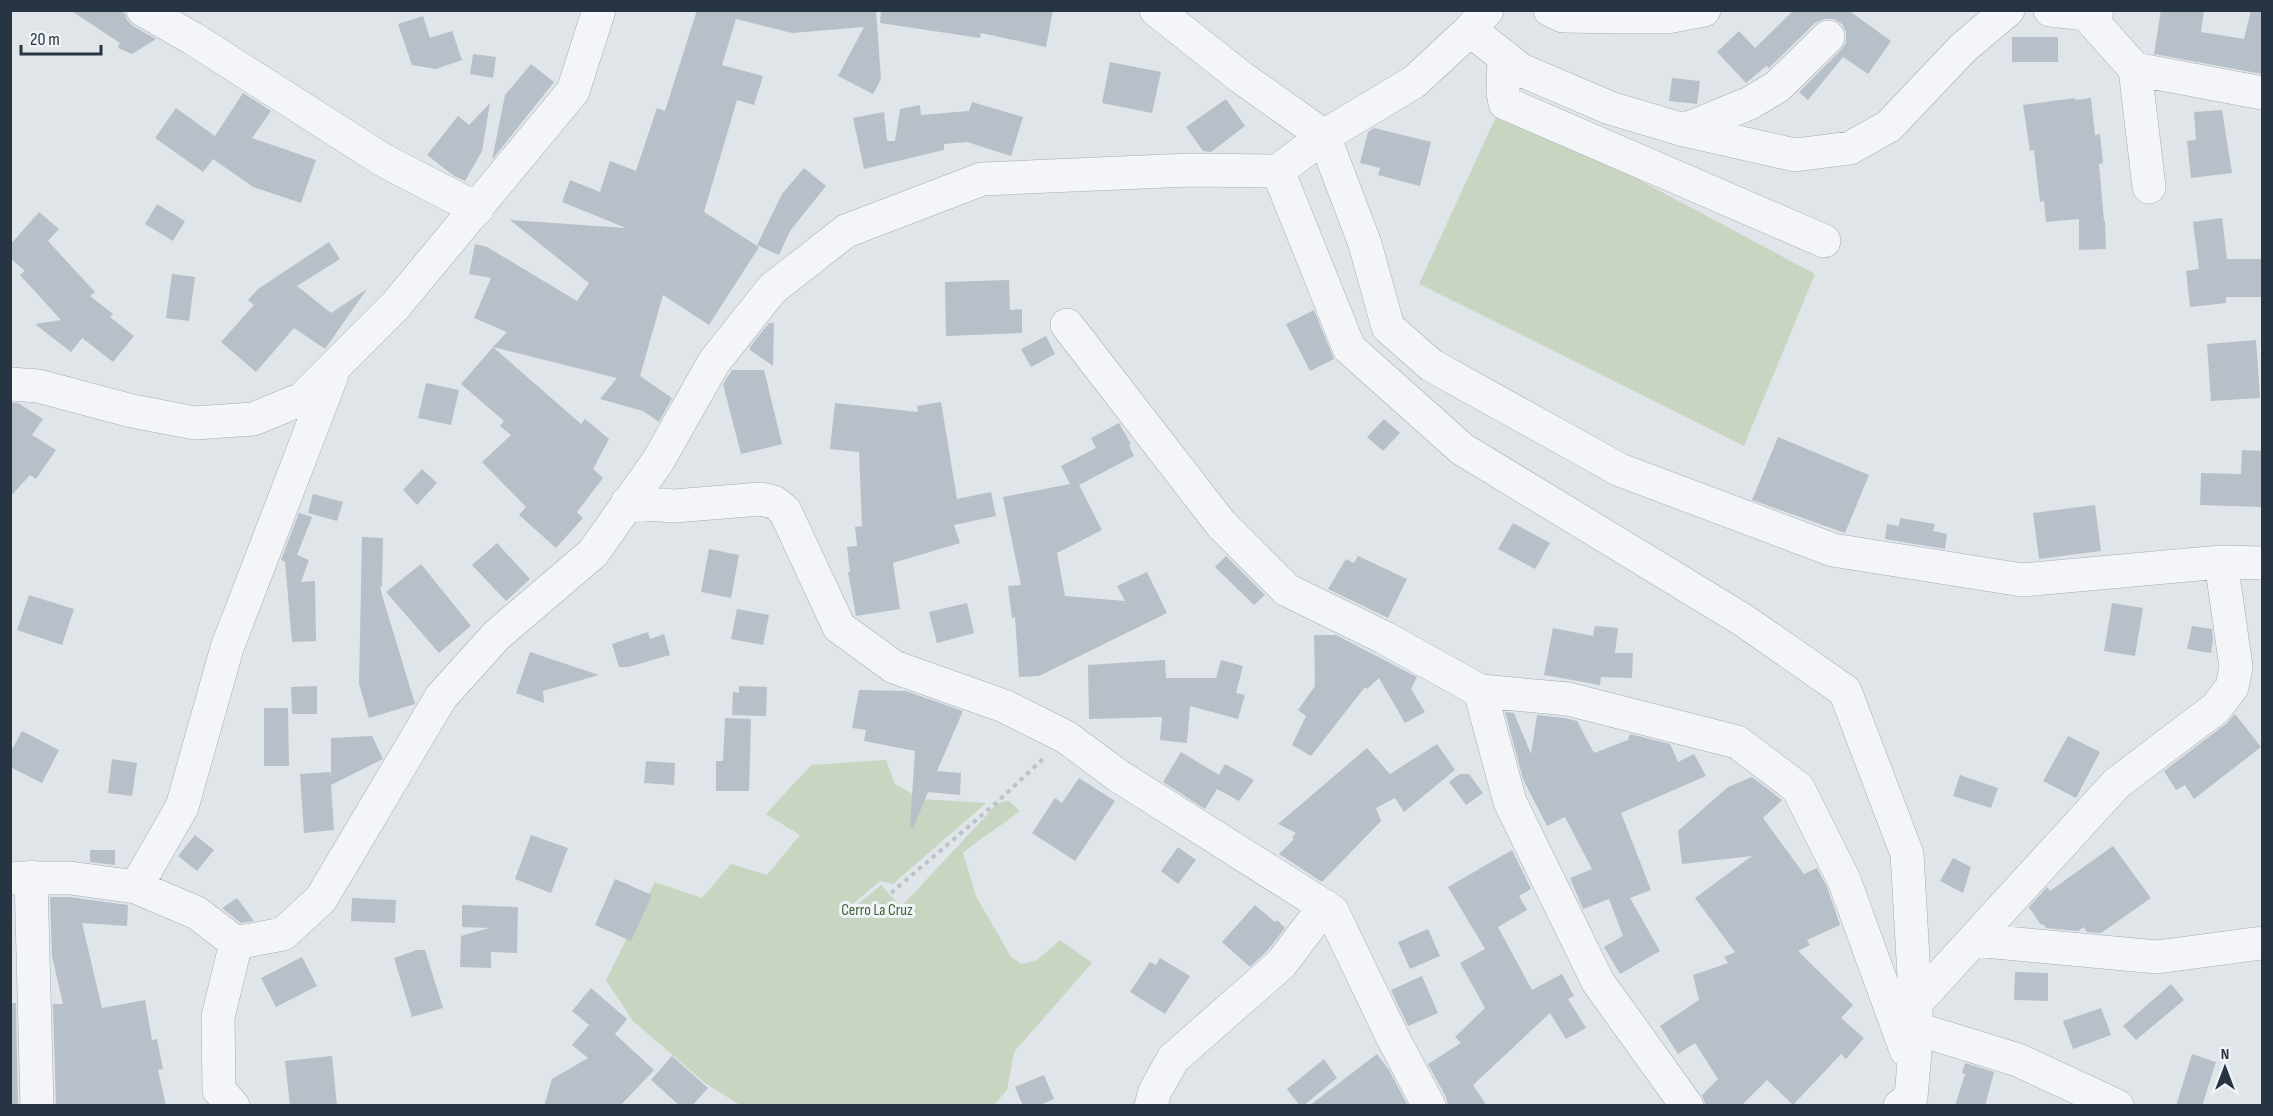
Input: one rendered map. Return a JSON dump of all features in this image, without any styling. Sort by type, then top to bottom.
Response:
[{"type":"street","points":[[143,10],[192,38],[383,160],[477,209]]},
{"type":"street","points":[[10,384],[38,386],[132,411],[195,423],[253,419],[302,399],[396,305],[573,91],[599,10]]},
{"type":"street","points":[[1156,10],[1242,78],[1324,136],[1365,244],[1388,327],[1431,365],[1620,470],[1833,550],[2022,580],[2221,562],[2262,563]]},
{"type":"street","points":[[1550,10],[1563,16],[1667,17],[1704,10]]},
{"type":"street","points":[[37,1106],[21,877],[70,878],[135,887],[197,913],[236,943],[283,934],[321,899],[441,696],[497,635],[593,553],[658,461],[714,362],[772,289],[846,231],[982,179],[1189,170],[1278,171],[1324,136],[1414,82],[1479,20],[1504,56],[1521,70],[1610,108],[1684,130],[1795,155],[1850,148],[1889,126],[1962,48],[2008,10]]},
{"type":"street","points":[[2050,10],[2091,12],[2135,69],[2150,187]]},
{"type":"street","points":[[1684,130],[1750,103],[1778,86],[1828,37]]},
{"type":"street","points":[[1504,56],[1505,103],[1824,241]]},
{"type":"street","points":[[2135,69],[2262,93]]},
{"type":"street","points":[[1278,171],[1349,348],[1462,449],[1743,620],[1845,691],[1907,854],[1915,1017],[1911,1094]]},
{"type":"street","points":[[1067,325],[1221,524],[1287,590],[1385,638],[1480,691],[1568,699],[1737,742],[1797,788],[1844,880],[1911,1094]]},
{"type":"street","points":[[135,887],[182,807],[227,648],[336,365]]},
{"type":"street","points":[[627,503],[674,506],[761,499],[774,501],[785,511],[839,627],[894,667],[1004,706],[1066,737],[1117,775],[1332,911],[1393,1038],[1429,1106]]},
{"type":"street","points":[[1915,1017],[1974,939],[2117,783],[2216,708],[2232,687],[2236,668],[2221,562]]},
{"type":"street","points":[[1480,691],[1510,802],[1598,982],[1687,1106]]},
{"type":"street","points":[[1150,1106],[1155,1090],[1173,1059],[1281,964],[1325,906]]},
{"type":"street","points":[[1974,939],[2157,957],[2262,943]]},
{"type":"street","points":[[233,1106],[219,1090],[218,1017],[236,943]]},
{"type":"street","points":[[1915,1017],[2018,1060],[2117,1106]]},
{"type":"path","points":[[891,893],[996,803],[1066,737]]},
{"type":"green space","points":[[1501,106],[1815,274],[1744,446],[1419,284]]},
{"type":"green space","name":"Cerro La Cruz","points":[[886,760],[895,784],[921,799],[986,803],[893,884],[880,881],[848,908],[850,911],[881,885],[901,907],[997,804],[1008,800],[1020,811],[963,853],[976,896],[1011,957],[1022,964],[1037,960],[1060,940],[1092,963],[1014,1052],[1007,1090],[993,1106],[740,1105],[705,1083],[633,1021],[606,980],[655,882],[702,898],[731,864],[767,875],[800,835],[766,814],[811,765]]},
{"type":"building","points":[[70,10],[120,10],[133,26],[156,39],[132,54],[118,48],[120,43]]},
{"type":"building","points":[[697,10],[876,10],[881,79],[873,94],[838,76],[864,27],[792,33],[736,19],[722,65],[763,76],[754,105],[737,100],[704,212],[759,247],[709,325],[663,295],[640,376],[672,398],[659,422],[643,411],[600,399],[617,378],[493,347],[507,332],[474,318],[491,278],[469,274],[475,244],[487,247],[577,301],[589,283],[510,220],[626,228],[562,202],[570,180],[600,192],[610,161],[636,171],[657,108],[665,111]]},
{"type":"building","points":[[881,10],[1053,10],[1046,47],[981,33],[980,38],[880,23]]},
{"type":"building","points":[[1794,10],[1848,10],[1891,41],[1868,74],[1843,57],[1808,100],[1799,92],[1846,43],[1846,32],[1842,24],[1834,19],[1824,19],[1815,23],[1769,68],[1766,66],[1746,83],[1717,52],[1739,31],[1755,48]]},
{"type":"building","points":[[2161,10],[2204,10],[2201,32],[2244,39],[2251,10],[2262,10],[2262,74],[2154,54]]},
{"type":"building","points":[[423,16],[430,38],[452,31],[462,60],[436,69],[412,65],[398,24]]},
{"type":"building","points":[[2012,37],[2058,37],[2058,62],[2012,62]]},
{"type":"building","points":[[473,54],[496,57],[493,78],[470,74]]},
{"type":"building","points":[[1110,62],[1161,72],[1152,113],[1102,103]]},
{"type":"building","points":[[531,64],[554,82],[492,160],[505,95]]},
{"type":"building","points":[[1672,78],[1700,81],[1697,104],[1669,101]]},
{"type":"building","points":[[243,93],[271,111],[252,138],[316,160],[301,203],[253,187],[213,159],[203,172],[155,138],[176,108],[215,136]]},
{"type":"building","points":[[2075,98],[2075,100],[2091,98],[2095,135],[2100,134],[2103,163],[2099,164],[2106,249],[2079,250],[2079,219],[2046,222],[2044,201],[2040,202],[2034,150],[2030,151],[2023,105]]},
{"type":"building","points":[[1226,99],[1245,126],[1211,152],[1203,151],[1186,127]]},
{"type":"building","points":[[972,102],[1023,117],[1011,156],[967,142],[944,144],[944,150],[864,169],[853,118],[884,112],[887,141],[895,141],[900,109],[920,105],[921,115],[969,111]]},
{"type":"building","points":[[490,103],[482,151],[465,181],[454,176],[427,155],[458,116],[469,125]]},
{"type":"building","points":[[2222,110],[2232,173],[2191,178],[2187,141],[2196,140],[2194,112]]},
{"type":"building","points":[[1374,128],[1431,142],[1420,186],[1378,175],[1380,168],[1360,163],[1368,132]]},
{"type":"building","points":[[804,168],[826,186],[790,231],[779,255],[757,245],[782,194]]},
{"type":"building","points":[[157,204],[185,221],[173,241],[145,224]]},
{"type":"building","points":[[39,212],[59,229],[48,241],[95,292],[90,296],[113,314],[110,317],[134,336],[113,362],[82,338],[71,352],[35,324],[61,320],[20,275],[25,271],[10,258],[10,245]]},
{"type":"building","points":[[2222,218],[2227,259],[2262,259],[2262,297],[2226,297],[2226,303],[2190,307],[2186,271],[2199,269],[2193,222]]},
{"type":"building","points":[[329,242],[340,259],[297,286],[331,313],[367,289],[325,349],[294,328],[256,372],[221,342],[254,305],[248,300],[258,289]]},
{"type":"building","points":[[172,274],[195,277],[189,321],[166,318]]},
{"type":"building","points":[[1009,280],[1010,310],[1022,309],[1022,333],[946,336],[945,282]]},
{"type":"building","points":[[1314,310],[1334,359],[1310,371],[1286,324]]},
{"type":"building","points":[[769,323],[774,323],[773,366],[750,350]]},
{"type":"building","points":[[1046,336],[1055,354],[1031,367],[1021,349]]},
{"type":"building","points":[[2256,340],[2260,398],[2211,401],[2207,344]]},
{"type":"building","points":[[493,347],[581,424],[585,419],[609,439],[593,469],[603,478],[577,512],[583,518],[556,548],[519,515],[526,507],[482,462],[511,435],[500,426],[504,421],[461,384]]},
{"type":"building","points":[[732,370],[764,370],[782,444],[741,454],[723,384]]},
{"type":"building","points":[[426,383],[459,390],[451,425],[418,418]]},
{"type":"building","points":[[941,402],[957,499],[991,492],[996,516],[954,525],[960,543],[893,563],[900,609],[856,616],[848,572],[850,572],[847,547],[857,546],[855,527],[862,526],[859,452],[830,449],[835,403],[918,412],[917,406]]},
{"type":"building","points":[[10,403],[18,403],[43,419],[32,435],[56,450],[36,479],[30,475],[10,497]]},
{"type":"building","points":[[1384,419],[1400,433],[1383,451],[1367,437]]},
{"type":"building","points":[[1119,423],[1131,444],[1129,445],[1134,456],[1079,485],[1102,530],[1057,553],[1065,596],[1125,601],[1117,586],[1147,572],[1167,613],[1039,676],[1019,677],[1015,617],[1012,618],[1008,586],[1021,585],[1003,497],[1070,484],[1061,466],[1096,448],[1091,438]]},
{"type":"building","points":[[1778,437],[1869,475],[1845,533],[1752,500]]},
{"type":"building","points":[[2242,450],[2262,451],[2261,507],[2200,505],[2201,473],[2241,474]]},
{"type":"building","points":[[422,469],[437,483],[417,505],[403,490]]},
{"type":"building","points":[[313,494],[343,502],[337,521],[308,513]]},
{"type":"building","points":[[2095,505],[2101,551],[2039,559],[2033,513]]},
{"type":"building","points":[[299,513],[312,517],[297,555],[309,560],[301,582],[315,581],[316,641],[292,642],[285,562],[281,560]]},
{"type":"building","points":[[1900,518],[1935,524],[1933,531],[1947,534],[1945,549],[1885,539],[1887,524],[1899,526]]},
{"type":"building","points":[[1513,523],[1550,543],[1535,569],[1498,549]]},
{"type":"building","points":[[362,537],[383,538],[382,587],[380,585],[415,704],[369,718],[359,684]]},
{"type":"building","points":[[497,543],[530,579],[506,601],[472,565]]},
{"type":"building","points":[[709,549],[739,555],[731,598],[701,592]]},
{"type":"building","points":[[1226,556],[1265,595],[1254,605],[1215,567]]},
{"type":"building","points":[[1358,556],[1407,579],[1388,618],[1328,589],[1346,559],[1354,563]]},
{"type":"building","points":[[421,564],[471,626],[439,653],[386,592]]},
{"type":"building","points":[[29,595],[74,609],[62,645],[17,630]]},
{"type":"building","points":[[967,603],[974,633],[937,643],[929,612]]},
{"type":"building","points":[[2112,603],[2143,608],[2135,656],[2104,651]]},
{"type":"building","points":[[737,609],[769,615],[763,645],[731,639]]},
{"type":"building","points":[[1595,626],[1618,628],[1615,653],[1633,653],[1632,678],[1601,677],[1600,685],[1544,675],[1553,628],[1593,636]]},
{"type":"building","points":[[2192,626],[2212,629],[2211,653],[2187,649]]},
{"type":"building","points":[[648,632],[650,639],[664,634],[670,655],[628,667],[619,667],[612,644]]},
{"type":"building","points":[[1314,635],[1336,635],[1417,677],[1411,689],[1425,712],[1405,723],[1379,678],[1367,689],[1365,687],[1311,756],[1292,745],[1306,716],[1298,710],[1315,686]]},
{"type":"building","points":[[530,652],[599,675],[543,691],[544,703],[516,693]]},
{"type":"building","points":[[1165,660],[1166,678],[1216,678],[1221,660],[1243,666],[1236,693],[1245,695],[1238,719],[1190,706],[1187,743],[1160,740],[1162,717],[1089,719],[1088,665]]},
{"type":"building","points":[[317,686],[317,714],[292,714],[291,687]]},
{"type":"building","points":[[739,686],[767,687],[766,716],[732,715],[733,692],[739,693]]},
{"type":"building","points":[[859,690],[906,691],[963,711],[937,771],[961,773],[960,795],[928,792],[913,828],[910,827],[915,751],[864,741],[866,730],[852,728]]},
{"type":"building","points":[[264,708],[288,708],[289,766],[264,766]]},
{"type":"building","points":[[1505,712],[1514,713],[1531,754],[1537,715],[1565,718],[1577,721],[1594,753],[1628,740],[1630,734],[1670,744],[1678,762],[1694,754],[1706,776],[1621,813],[1651,890],[1630,898],[1660,951],[1620,974],[1604,947],[1623,936],[1609,899],[1583,909],[1570,878],[1592,869],[1565,817],[1547,826],[1523,779]]},
{"type":"building","points":[[2235,714],[2261,747],[2194,799],[2185,785],[2176,790],[2164,771],[2227,723]]},
{"type":"building","points":[[725,718],[751,719],[749,791],[716,791],[716,761],[723,761]]},
{"type":"building","points":[[22,731],[59,750],[42,783],[10,767],[10,753]]},
{"type":"building","points":[[372,736],[383,759],[331,785],[334,830],[304,833],[300,774],[330,772],[331,778],[331,738]]},
{"type":"building","points":[[2068,736],[2100,752],[2076,798],[2043,781]]},
{"type":"building","points":[[1437,744],[1455,770],[1404,812],[1395,798],[1376,808],[1381,821],[1322,882],[1279,854],[1294,839],[1292,837],[1296,833],[1278,824],[1367,748],[1390,774]]},
{"type":"building","points":[[1181,752],[1219,775],[1225,764],[1254,780],[1239,801],[1217,789],[1205,809],[1163,782]]},
{"type":"building","points":[[112,759],[137,763],[132,796],[108,793]]},
{"type":"building","points":[[646,761],[675,763],[674,785],[644,783]]},
{"type":"building","points":[[1460,774],[1469,774],[1483,793],[1466,805],[1449,782]]},
{"type":"building","points":[[1960,775],[1998,788],[1991,808],[1953,796]]},
{"type":"building","points":[[1752,777],[1782,800],[1763,818],[1804,874],[1817,868],[1827,887],[1840,925],[1807,940],[1810,945],[1798,951],[1853,1005],[1841,1018],[1864,1038],[1846,1059],[1841,1054],[1793,1105],[1767,1080],[1741,1106],[1706,1106],[1702,1095],[1718,1079],[1695,1043],[1678,1054],[1660,1026],[1699,1000],[1693,975],[1728,963],[1724,957],[1735,952],[1695,898],[1752,856],[1682,864],[1678,831],[1728,787]]},
{"type":"building","points":[[1079,778],[1115,801],[1075,861],[1032,833],[1055,798],[1062,803]]},
{"type":"building","points":[[195,835],[214,850],[197,871],[178,856]]},
{"type":"building","points":[[531,835],[568,848],[551,893],[515,879]]},
{"type":"building","points":[[2113,846],[2151,898],[2101,933],[2087,932],[2084,927],[2078,931],[2046,928],[2043,924],[2041,925],[2029,907],[2047,887],[2050,891]]},
{"type":"building","points":[[1178,847],[1196,860],[1178,884],[1161,871]]},
{"type":"building","points":[[90,850],[115,850],[115,865],[90,862]]},
{"type":"building","points":[[1512,850],[1531,889],[1519,896],[1527,910],[1498,927],[1532,990],[1562,974],[1574,996],[1568,999],[1586,1028],[1566,1039],[1550,1013],[1473,1085],[1487,1106],[1448,1106],[1446,1097],[1428,1064],[1461,1043],[1455,1037],[1485,1008],[1460,963],[1485,949],[1448,887]]},
{"type":"building","points":[[1953,858],[1971,867],[1963,893],[1940,881]]},
{"type":"building","points":[[615,879],[652,895],[631,941],[595,925]]},
{"type":"building","points":[[50,897],[69,897],[128,905],[127,926],[82,923],[102,1008],[145,1000],[152,1040],[157,1039],[163,1069],[158,1070],[166,1106],[56,1106],[53,1004],[63,1004],[52,956]]},
{"type":"building","points":[[237,898],[254,921],[241,923],[222,908]]},
{"type":"building","points":[[352,898],[396,900],[395,923],[351,921]]},
{"type":"building","points":[[462,905],[518,907],[517,953],[491,952],[491,968],[460,967],[461,936],[489,928],[462,927]]},
{"type":"building","points":[[1255,905],[1285,928],[1267,951],[1250,967],[1222,942]]},
{"type":"building","points":[[1428,929],[1440,956],[1410,969],[1398,942]]},
{"type":"building","points":[[417,950],[425,950],[443,1008],[412,1017],[394,958]]},
{"type":"building","points":[[302,957],[317,986],[276,1007],[261,978]]},
{"type":"building","points":[[1160,958],[1190,976],[1165,1014],[1130,992],[1150,962],[1156,965]]},
{"type":"building","points":[[2015,972],[2048,973],[2048,1001],[2014,1000]]},
{"type":"building","points":[[1422,976],[1438,1013],[1408,1026],[1391,990]]},
{"type":"building","points":[[2171,984],[2184,1000],[2136,1040],[2123,1026]]},
{"type":"building","points":[[591,988],[627,1019],[615,1034],[654,1070],[620,1106],[544,1106],[552,1079],[588,1058],[572,1045],[589,1025],[572,1011]]},
{"type":"building","points":[[10,1003],[16,1003],[18,1106],[10,1106]]},
{"type":"building","points":[[2101,1008],[2111,1035],[2073,1049],[2063,1021]]},
{"type":"building","points":[[1377,1054],[1389,1070],[1408,1106],[1309,1106]]},
{"type":"building","points":[[2192,1054],[2216,1062],[2202,1106],[2176,1106]]},
{"type":"building","points":[[332,1056],[337,1106],[290,1106],[285,1061]]},
{"type":"building","points":[[672,1056],[708,1088],[692,1106],[680,1106],[651,1080]]},
{"type":"building","points":[[1324,1059],[1337,1078],[1303,1106],[1300,1106],[1287,1089]]},
{"type":"building","points":[[1965,1063],[1994,1072],[1985,1106],[1955,1106],[1965,1074],[1962,1073]]},
{"type":"building","points":[[1044,1075],[1054,1099],[1038,1106],[1023,1106],[1015,1087]]}]
